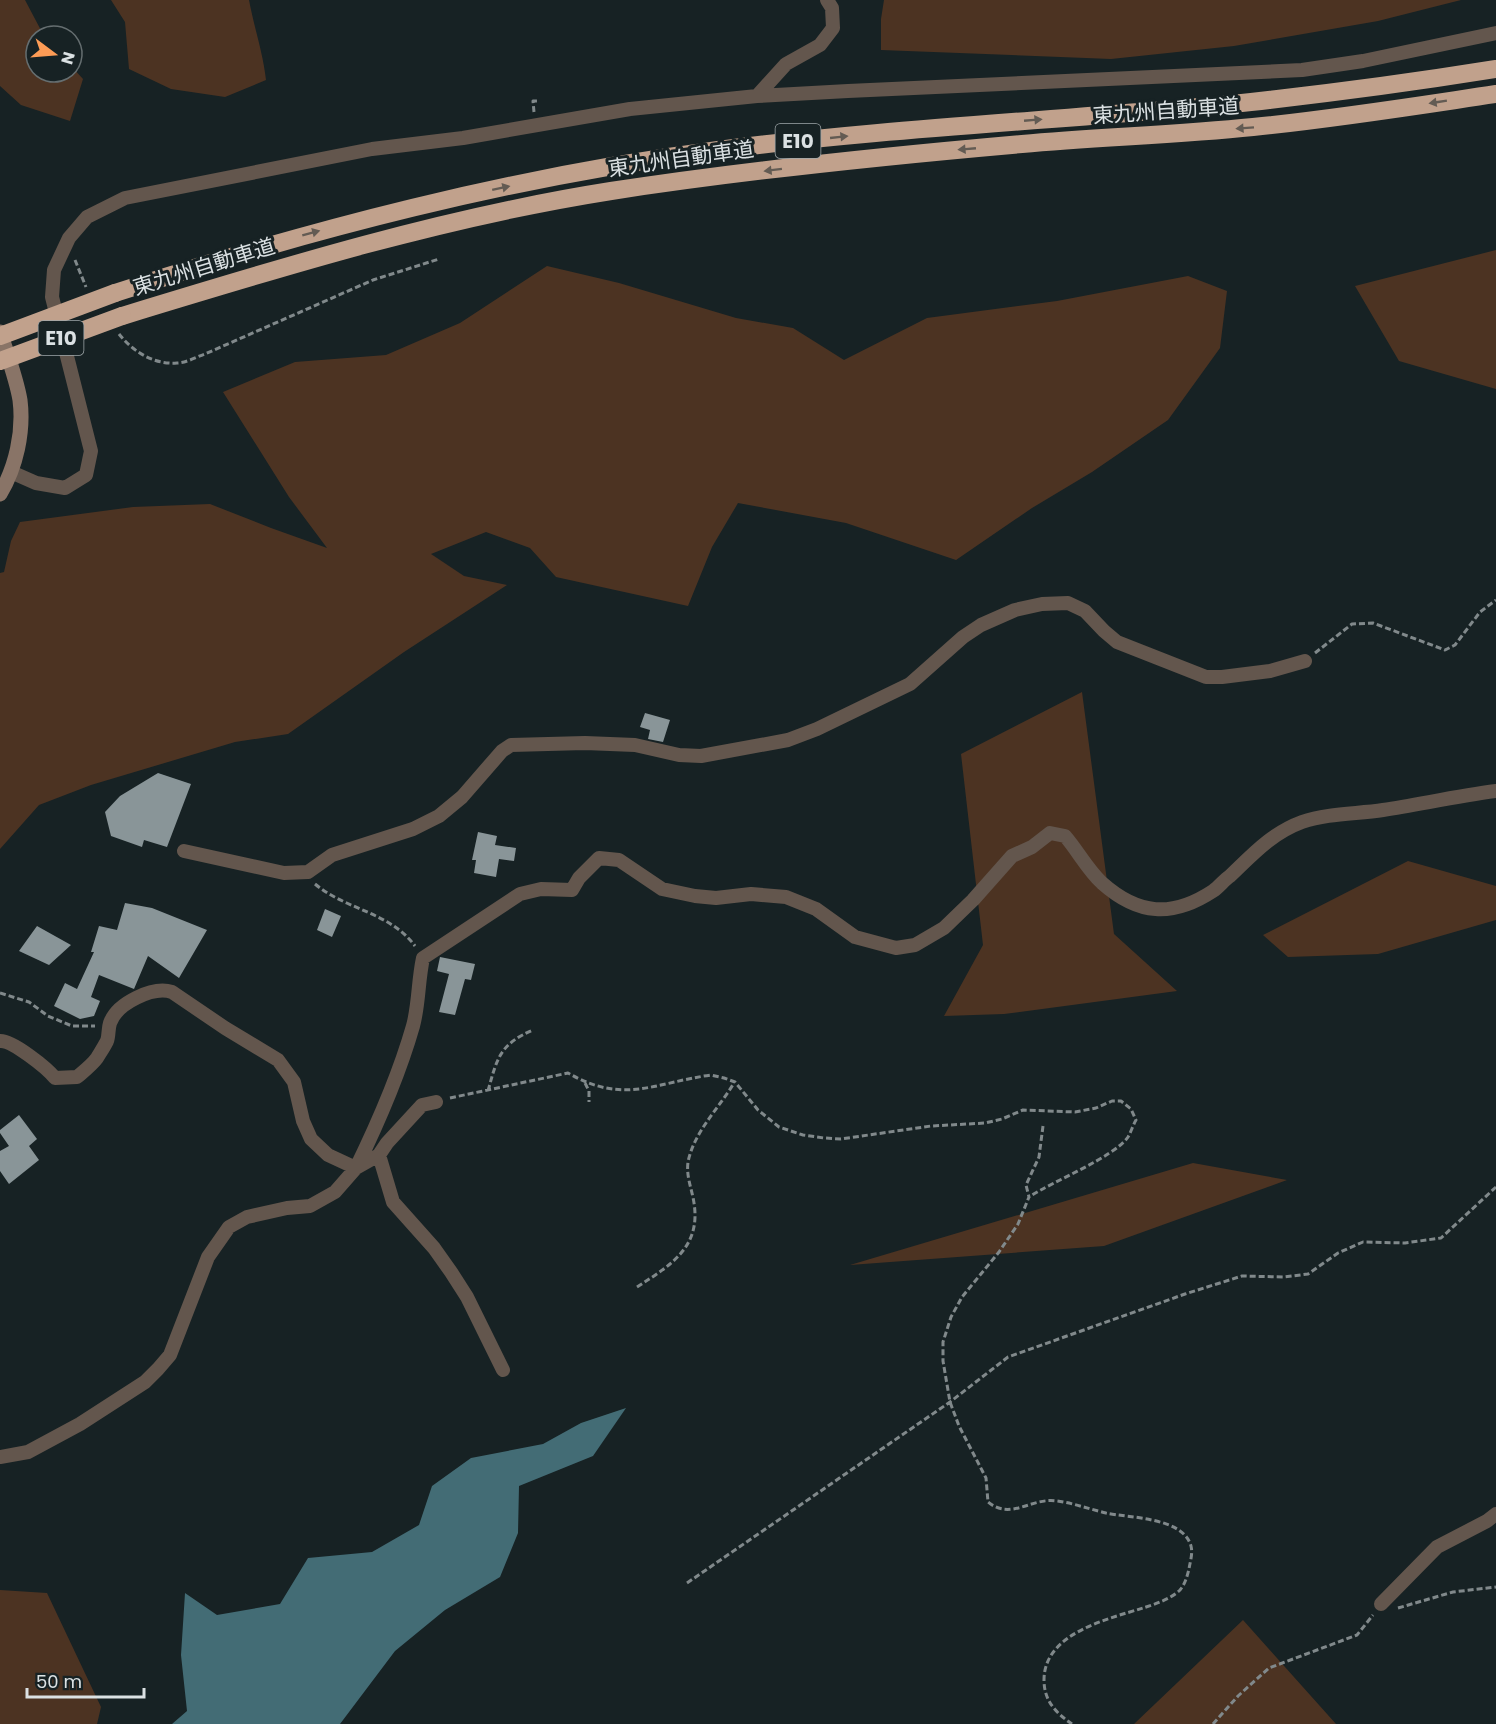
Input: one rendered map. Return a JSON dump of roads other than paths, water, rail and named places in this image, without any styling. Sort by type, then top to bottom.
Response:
[{"type":"highway","name":"東九州自動車道","points":[[0,334],[231,255],[355,221],[597,168],[719,150],[862,135],[1249,102],[1380,87],[1496,69]]},
{"type":"highway","name":"東九州自動車道","points":[[0,361],[279,268],[472,219],[607,192],[868,159],[1022,144],[1253,127],[1496,94]]},
{"type":"main road","points":[[0,334],[20,400],[19,438],[11,472],[0,494]]},
{"type":"street","points":[[757,96],[786,64],[820,45],[833,28],[832,8],[827,0]]},
{"type":"street","points":[[11,472],[36,483],[65,488],[86,475],[91,451],[52,297],[54,270],[69,238],[87,217],[125,198],[372,149],[463,138],[630,109],[757,96],[1302,70],[1363,61],[1496,33]]},
{"type":"street","points":[[184,851],[284,873],[308,872],[332,855],[413,829],[439,816],[462,797],[502,751],[511,745],[585,743],[635,745],[679,755],[701,756],[788,740],[910,684],[963,637],[981,625],[1016,610],[1042,604],[1068,603],[1085,611],[1117,642],[1206,676],[1270,671],[1305,662]]},
{"type":"street","points":[[0,1456],[28,1452],[80,1424],[145,1382],[158,1369],[170,1355],[208,1257],[229,1227],[247,1217],[287,1208],[310,1206],[335,1192],[356,1168],[397,1074],[413,1026],[423,958],[520,894],[541,889],[572,890],[579,878],[599,858],[620,860],[662,889],[695,896],[716,898],[751,894],[786,897],[816,909],[855,937],[896,948],[915,945],[944,927],[973,900],[1012,856],[1032,847],[1050,832],[1065,836],[1100,882],[1120,897],[1143,908],[1164,911],[1178,908],[1213,891],[1276,834],[1304,821],[1496,791]]},
{"type":"street","points":[[0,1041],[5,1041],[27,1055],[55,1078],[77,1077],[97,1057],[107,1041],[110,1022],[132,1001],[153,991],[162,989],[172,992],[278,1060],[294,1082],[303,1121],[311,1139],[328,1155],[356,1168]]},
{"type":"street","points":[[356,1168],[379,1155],[422,1105],[436,1102]]},
{"type":"street","points":[[379,1155],[393,1202],[434,1248],[451,1272],[503,1370]]},
{"type":"street","points":[[1382,1604],[1437,1547],[1496,1514]]},
{"type":"water","points":[[626,1408],[593,1456],[519,1486],[518,1533],[500,1577],[445,1610],[395,1651],[340,1724],[172,1724],[187,1711],[181,1655],[185,1593],[217,1615],[280,1604],[308,1558],[372,1552],[419,1525],[432,1486],[471,1458],[543,1444],[581,1423]]}]
